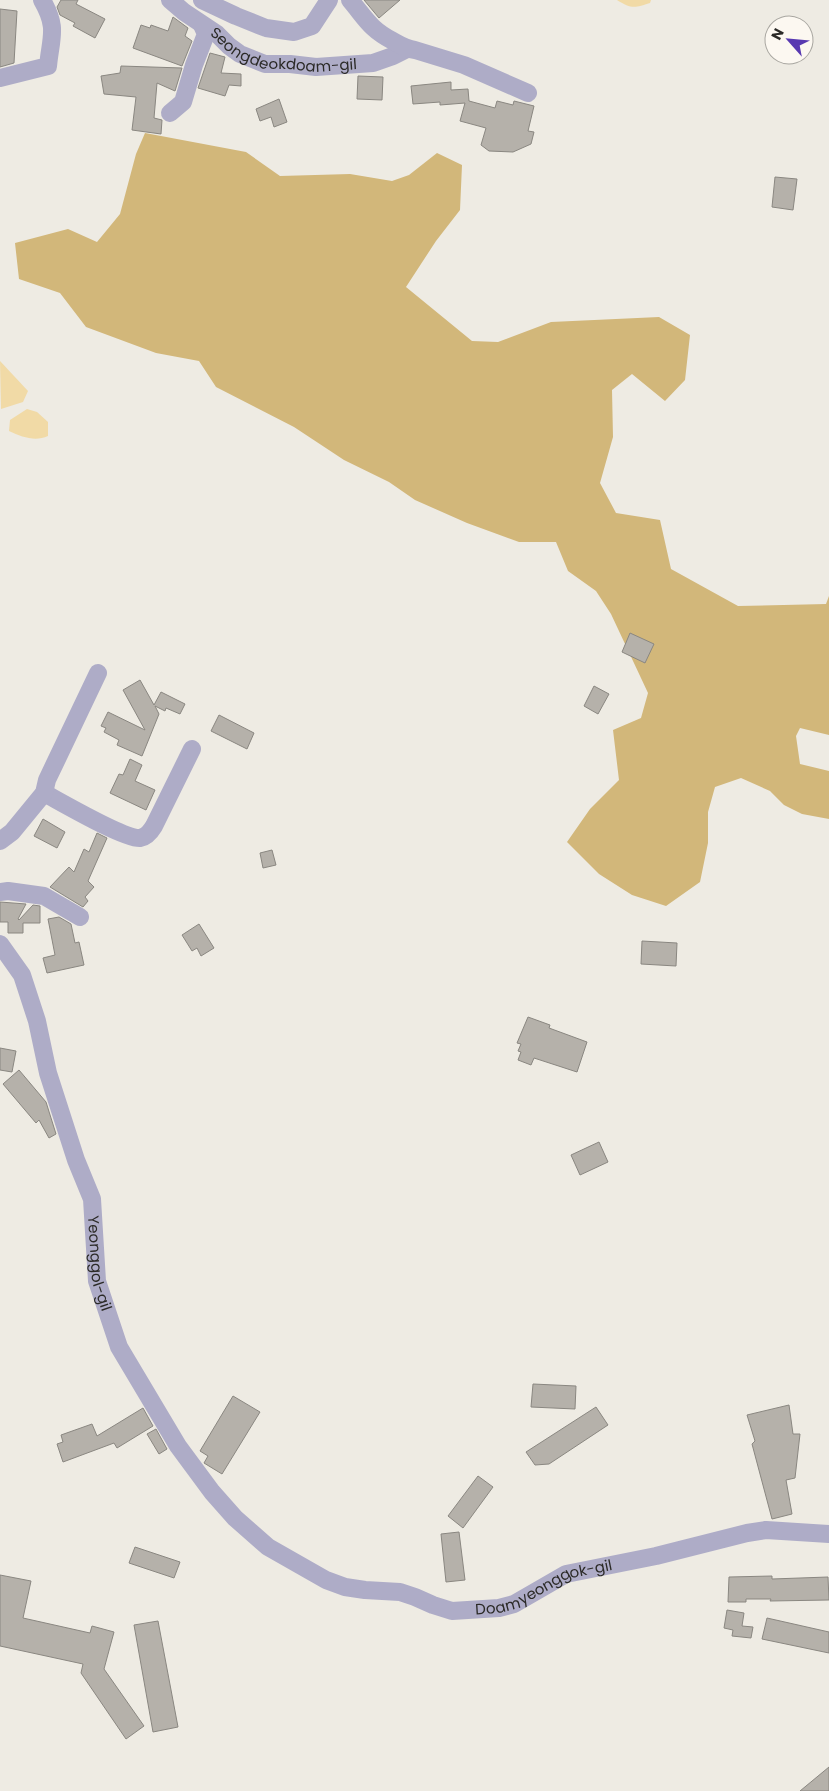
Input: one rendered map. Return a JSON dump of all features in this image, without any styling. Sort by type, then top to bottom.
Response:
[{"type":"street","points":[[0,78],[48,66],[53,25],[51,16],[42,0]]},
{"type":"street","name":"Seongdeokdoam-gil","points":[[170,0],[217,34],[240,54],[265,64],[316,67],[374,63],[406,49]]},
{"type":"street","name":"Seongdeokdoam-gil","points":[[202,0],[266,28],[294,32],[312,26],[329,0]]},
{"type":"street","points":[[350,0],[377,33],[406,49],[464,65],[528,92]]},
{"type":"street","points":[[170,113],[183,102],[206,34],[202,25]]},
{"type":"street","points":[[0,841],[12,832],[44,794],[47,780],[98,673]]},
{"type":"street","points":[[44,794],[123,834],[140,838],[148,834],[154,826],[192,749]]},
{"type":"street","points":[[0,892],[8,891],[44,896],[80,917]]},
{"type":"street","name":"Yeonggol-gil","points":[[0,944],[22,975],[37,1021],[48,1073],[76,1160],[92,1199],[97,1281],[119,1346],[178,1446],[212,1492],[235,1518],[268,1547]]},
{"type":"street","name":"Doamyeonggok-gil","points":[[268,1547],[326,1580],[345,1587],[400,1592],[452,1611],[499,1608],[514,1604],[566,1574],[664,1554],[747,1533],[766,1530],[829,1534]]},
{"type":"shaded area","points":[[617,0],[651,0],[650,3],[633,7]]},
{"type":"shaded area","points":[[145,133],[246,152],[280,176],[350,174],[392,181],[409,175],[437,153],[462,165],[460,210],[436,241],[406,287],[472,341],[498,342],[551,322],[659,317],[690,335],[685,380],[665,401],[632,374],[612,390],[613,437],[600,483],[616,513],[660,520],[671,569],[738,606],[826,604],[829,596],[829,735],[800,728],[796,736],[800,764],[829,771],[829,819],[802,814],[784,805],[770,791],[741,778],[715,787],[708,812],[708,843],[700,882],[666,906],[632,895],[599,874],[567,842],[590,809],[619,780],[613,730],[641,718],[648,693],[611,614],[596,591],[568,571],[556,542],[519,542],[467,523],[415,500],[389,482],[344,460],[294,427],[216,387],[199,361],[156,353],[86,327],[60,293],[19,279],[15,243],[68,229],[97,242],[120,214],[136,154]]},
{"type":"shaded area","points":[[0,361],[28,391],[23,402],[1,409]]},
{"type":"shaded area","points":[[27,409],[37,412],[48,422],[48,436],[33,439],[9,431],[10,420]]},
{"type":"building","points":[[61,0],[78,0],[76,4],[105,19],[95,38],[73,26],[75,23],[60,15],[57,7]]},
{"type":"building","points":[[364,0],[400,0],[379,18]]},
{"type":"building","points":[[0,9],[17,11],[14,63],[0,67]]},
{"type":"building","points":[[173,17],[188,28],[185,36],[192,41],[182,66],[133,48],[141,25],[150,28],[151,25],[168,31]]},
{"type":"building","points":[[210,53],[225,57],[221,73],[241,74],[241,86],[229,85],[225,96],[198,88]]},
{"type":"building","points":[[121,66],[182,68],[175,91],[157,83],[154,118],[162,120],[161,134],[132,130],[136,97],[104,94],[101,76],[120,73]]},
{"type":"building","points":[[358,76],[383,77],[382,100],[357,99]]},
{"type":"building","points":[[451,82],[451,90],[468,89],[469,101],[495,108],[497,101],[513,105],[514,101],[534,106],[528,131],[534,132],[531,144],[513,152],[489,151],[481,145],[486,128],[460,121],[465,103],[440,105],[440,102],[413,104],[411,86]]},
{"type":"building","points":[[279,99],[287,122],[274,127],[271,117],[260,121],[256,109]]},
{"type":"building","points":[[775,177],[797,179],[793,210],[772,207]]},
{"type":"building","points":[[630,633],[654,644],[645,663],[622,652]]},
{"type":"building","points":[[140,680],[154,705],[161,692],[185,704],[180,714],[166,708],[165,711],[155,706],[159,714],[142,756],[117,745],[119,740],[104,732],[106,728],[101,726],[108,712],[145,730],[123,690]]},
{"type":"building","points":[[594,686],[609,694],[598,714],[584,706]]},
{"type":"building","points":[[219,715],[254,733],[247,749],[211,731]]},
{"type":"building","points":[[130,759],[142,765],[135,781],[155,790],[146,810],[110,793],[119,774],[123,775]]},
{"type":"building","points":[[43,819],[65,832],[57,848],[34,836]]},
{"type":"building","points":[[97,833],[107,838],[88,881],[94,887],[85,897],[88,901],[83,907],[50,887],[69,867],[74,872],[84,849],[89,852]]},
{"type":"building","points":[[272,850],[276,865],[263,868],[260,853]]},
{"type":"building","points":[[0,902],[26,904],[19,920],[33,905],[40,906],[40,923],[23,923],[23,933],[8,933],[8,922],[0,922]]},
{"type":"building","points":[[59,917],[71,924],[75,943],[79,942],[84,965],[47,973],[43,958],[55,955],[48,919]]},
{"type":"building","points":[[199,924],[214,948],[201,956],[197,948],[192,951],[182,935]]},
{"type":"building","points":[[642,941],[677,943],[676,966],[641,964]]},
{"type":"building","points":[[528,1017],[550,1025],[549,1028],[587,1042],[577,1072],[534,1058],[531,1065],[518,1060],[521,1052],[518,1051],[521,1044],[517,1043]]},
{"type":"building","points":[[0,1048],[16,1051],[12,1072],[0,1070]]},
{"type":"building","points":[[19,1070],[46,1102],[56,1134],[49,1138],[39,1120],[36,1123],[3,1084]]},
{"type":"building","points":[[599,1142],[608,1162],[580,1175],[571,1155]]},
{"type":"building","points":[[533,1384],[576,1386],[575,1409],[531,1407]]},
{"type":"building","points":[[233,1396],[260,1412],[222,1474],[204,1463],[208,1456],[200,1451]]},
{"type":"building","points":[[789,1405],[793,1434],[800,1434],[795,1478],[786,1480],[792,1514],[772,1519],[752,1444],[755,1441],[747,1415]]},
{"type":"building","points":[[596,1407],[608,1425],[549,1464],[535,1465],[526,1452]]},
{"type":"building","points":[[143,1408],[153,1426],[117,1448],[114,1443],[63,1462],[57,1444],[63,1442],[61,1435],[92,1424],[97,1436]]},
{"type":"building","points":[[156,1429],[167,1449],[159,1454],[147,1434]]},
{"type":"building","points":[[478,1476],[493,1487],[463,1528],[448,1516]]},
{"type":"building","points":[[459,1532],[465,1580],[446,1582],[441,1534]]},
{"type":"building","points":[[135,1547],[180,1562],[174,1578],[129,1563]]},
{"type":"building","points":[[0,1575],[31,1581],[23,1618],[90,1633],[92,1626],[114,1632],[104,1669],[144,1726],[126,1739],[81,1673],[83,1664],[0,1646]]},
{"type":"building","points":[[772,1576],[772,1579],[828,1577],[829,1600],[770,1601],[771,1599],[746,1599],[746,1602],[728,1602],[729,1577]]},
{"type":"building","points":[[727,1610],[744,1613],[742,1626],[753,1627],[751,1638],[732,1636],[733,1630],[724,1628]]},
{"type":"building","points":[[767,1618],[829,1632],[829,1653],[762,1639]]},
{"type":"building","points":[[158,1621],[178,1727],[153,1732],[134,1625]]},
{"type":"building","points":[[829,1767],[829,1791],[800,1791]]}]
